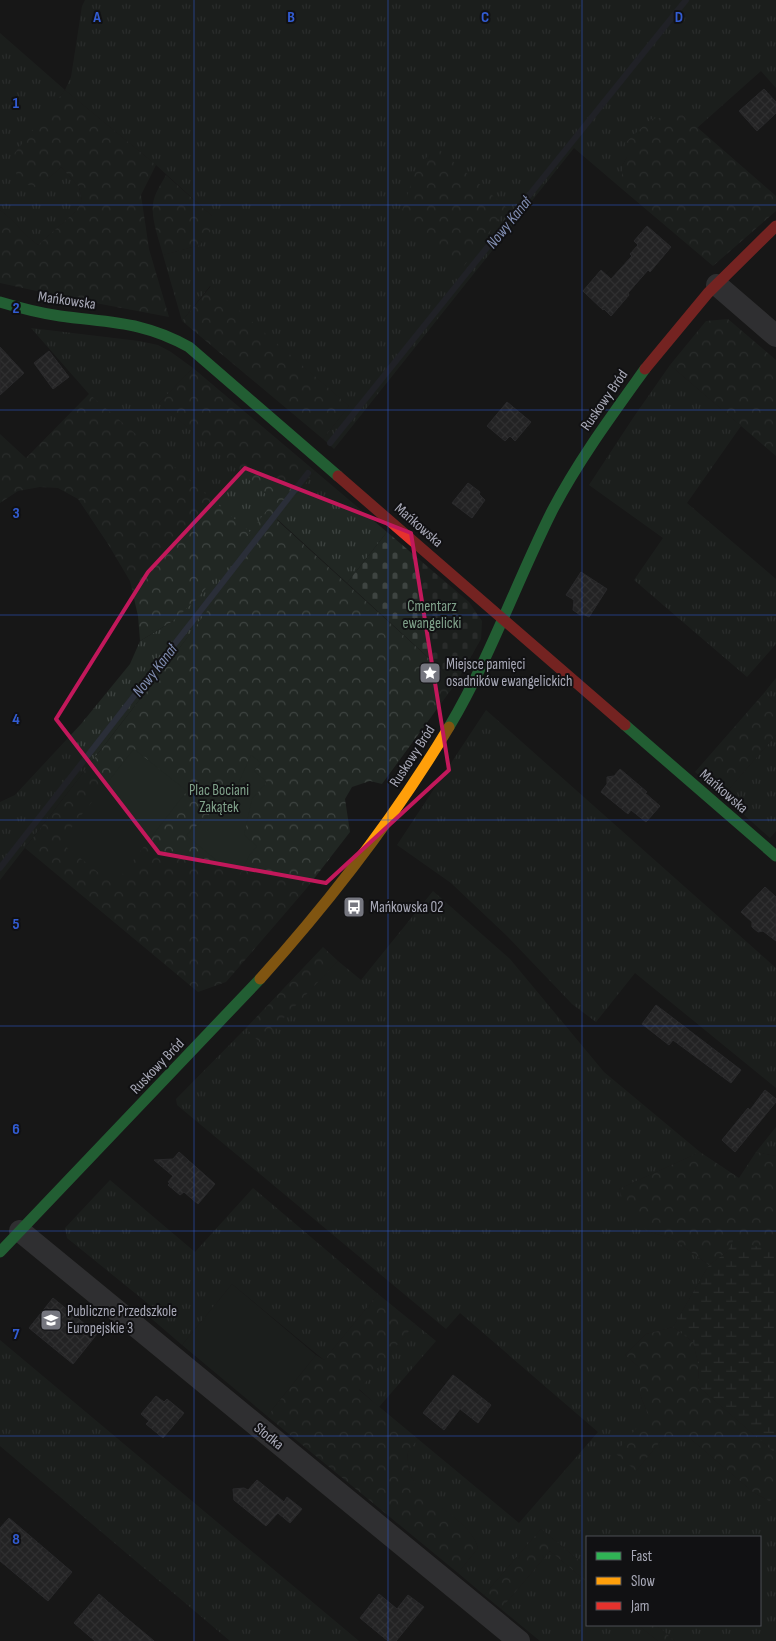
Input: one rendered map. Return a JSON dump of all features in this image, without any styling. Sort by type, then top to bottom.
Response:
[{"type":"street","name":"Ruskowy Bród","points":[[0,1252],[236,1005],[325,904],[374,840],[435,749],[466,698],[487,658],[503,619],[576,466],[653,356],[742,258],[776,226]]},
{"type":"street","points":[[717,285],[776,336]]},
{"type":"street","name":"Mańkowska","points":[[0,302],[59,316],[142,326],[174,337],[212,365],[776,856]]},
{"type":"street","name":"Słodka","points":[[20,1231],[519,1641]]},
{"type":"highlighted area","points":[[245,468],[411,533],[449,770],[326,883],[159,853],[56,719],[148,572]]},
{"type":"green space","points":[[85,0],[776,0],[776,88],[761,71],[697,128],[683,115],[627,157],[622,166],[622,189],[574,148],[334,449],[323,439],[349,406],[210,286],[182,321],[163,255],[200,245],[212,216],[156,165],[65,90],[71,77],[82,6]]},
{"type":"green space","points":[[0,33],[65,90],[57,100],[48,179],[61,167],[79,187],[82,201],[75,212],[38,245],[0,210]]},
{"type":"green space","points":[[65,90],[156,165],[141,195],[149,249],[169,317],[0,283],[0,210],[38,245],[75,212],[82,201],[79,187],[61,167],[48,179],[33,188],[17,177],[13,155]]},
{"type":"green space","points":[[683,115],[776,196],[776,211],[713,266],[622,189],[622,166],[627,157],[625,143],[651,119]]},
{"type":"green space","points":[[435,146],[507,208],[461,270],[400,216],[415,173]]},
{"type":"green space","points":[[166,175],[212,216],[213,228],[200,245],[163,255],[154,223],[153,204],[158,189]]},
{"type":"green space","points":[[211,286],[349,406],[323,439],[182,321]]},
{"type":"green space","points":[[728,319],[776,360],[776,456],[670,365],[706,321]]},
{"type":"green space","points":[[31,328],[139,341],[158,345],[171,352],[193,368],[159,403],[275,501],[251,532],[261,541],[0,880],[0,802],[15,795],[81,724],[130,664],[140,641],[173,621],[89,394]]},
{"type":"green space","points":[[670,365],[741,426],[687,503],[776,579],[776,644],[747,677],[634,580],[663,538],[589,485]]},
{"type":"green space","name":"Plac Bociani Zakątek","points":[[193,368],[315,471],[277,520],[456,683],[382,784],[370,781],[352,787],[345,799],[350,832],[306,889],[226,982],[198,992],[25,848],[260,541],[250,533],[197,599],[173,621],[140,641],[138,616],[130,581],[78,499],[58,488],[40,487],[18,491],[0,503],[0,434],[26,458],[89,394],[250,532],[274,501],[159,403]]},
{"type":"green space","points":[[315,471],[387,532],[347,583],[277,519]]},
{"type":"green space","name":"Cmentarz ewangelicki","points":[[387,532],[469,602],[482,621],[481,639],[456,683],[347,583]]},
{"type":"green space","points":[[776,678],[776,703],[764,693]]},
{"type":"green space","points":[[764,693],[776,703],[776,735],[723,796],[695,772]]},
{"type":"green space","points":[[486,710],[776,968],[776,1088],[635,973],[596,1022],[572,1004],[507,936],[451,883],[397,845]]},
{"type":"green space","points":[[776,735],[776,831],[770,838],[723,796]]},
{"type":"green space","points":[[134,749],[187,791],[114,885],[60,842]]},
{"type":"green space","points":[[251,755],[261,763],[254,771],[267,782],[252,799],[244,835],[257,846],[249,856],[240,874],[235,876],[186,835],[226,800],[238,784]]},
{"type":"green space","points":[[433,891],[510,959],[604,1072],[700,1152],[619,1189],[647,1231],[673,1239],[709,1265],[673,1327],[646,1334],[625,1355],[640,1368],[640,1394],[648,1415],[636,1471],[664,1437],[686,1435],[753,1492],[769,1501],[776,1499],[776,1641],[675,1641],[657,1626],[761,1626],[761,1536],[586,1536],[586,1566],[541,1529],[484,1595],[458,1573],[478,1548],[472,1536],[463,1525],[428,1497],[411,1476],[408,1453],[418,1439],[519,1523],[598,1432],[460,1313],[446,1329],[177,1105],[176,1099],[246,1028],[260,1042],[338,961],[361,980]]},
{"type":"green space","points":[[323,947],[338,961],[260,1043],[246,1028]]},
{"type":"green space","points":[[776,1127],[776,1156],[756,1152]]},
{"type":"green space","points":[[700,1152],[739,1178],[756,1152],[776,1156],[776,1253],[755,1247],[727,1252],[709,1265],[673,1239],[647,1231],[626,1210],[619,1189]]},
{"type":"green space","points":[[110,1180],[195,1252],[253,1188],[378,1294],[324,1360],[232,1284],[182,1345],[145,1313],[151,1306],[67,1238],[65,1228]]},
{"type":"green space","points":[[734,1239],[776,1253],[776,1454],[699,1387],[698,1363],[693,1342],[673,1327],[709,1265],[727,1252]]},
{"type":"green space","points":[[232,1284],[316,1355],[267,1416],[182,1345]]},
{"type":"green space","points":[[378,1294],[415,1324],[359,1390],[418,1439],[408,1453],[411,1476],[418,1487],[452,1515],[472,1536],[478,1548],[458,1573],[267,1416],[316,1355],[324,1360]]},
{"type":"green space","points":[[415,1324],[436,1341],[379,1407],[359,1389]]},
{"type":"green space","points":[[673,1327],[693,1342],[698,1363],[699,1387],[776,1454],[776,1499],[769,1501],[753,1492],[686,1435],[664,1437],[636,1471],[615,1453],[648,1415],[640,1394],[640,1368],[625,1355],[646,1334]]},
{"type":"green space","points":[[0,1340],[359,1641],[230,1641],[0,1446]]},
{"type":"green space","points":[[541,1529],[586,1566],[586,1581],[550,1551],[501,1609],[484,1595]]},
{"type":"green space","points":[[550,1551],[586,1581],[586,1626],[639,1626],[658,1641],[540,1641],[501,1609]]},
{"type":"green space","points":[[639,1626],[657,1626],[675,1641],[658,1641]]},
{"type":"building","points":[[764,89],[776,102],[776,113],[757,131],[739,111]]},
{"type":"building","points":[[647,226],[671,247],[650,272],[648,270],[628,293],[629,295],[611,316],[583,291],[601,270],[611,279],[632,256],[630,254],[638,245],[634,241]]},
{"type":"building","points":[[0,347],[24,373],[0,395]]},
{"type":"building","points":[[49,351],[69,377],[53,389],[34,363]]},
{"type":"building","points":[[507,402],[531,422],[515,441],[510,436],[505,441],[487,426]]},
{"type":"building","points":[[468,483],[480,492],[479,494],[485,500],[472,518],[452,503]]},
{"type":"building","points":[[581,572],[607,589],[589,617],[583,614],[580,615],[573,610],[574,600],[566,595]]},
{"type":"building","points":[[620,769],[660,806],[646,822],[631,810],[628,814],[601,792],[607,784],[607,777],[614,776]]},
{"type":"building","points":[[765,887],[776,897],[776,941],[763,931],[758,932],[752,927],[752,922],[741,912]]},
{"type":"building","points":[[656,1005],[741,1070],[731,1083],[673,1040],[669,1045],[642,1024]]},
{"type":"building","points":[[765,1090],[776,1099],[776,1102],[735,1152],[722,1140],[748,1108],[750,1110]]},
{"type":"building","points":[[179,1152],[215,1184],[198,1204],[184,1192],[180,1195],[168,1185],[173,1176],[154,1160],[173,1159]]},
{"type":"building","points":[[53,1298],[97,1334],[73,1364],[29,1328]]},
{"type":"building","points":[[453,1375],[491,1405],[478,1423],[460,1409],[444,1430],[423,1413]]},
{"type":"building","points":[[156,1396],[164,1402],[167,1399],[184,1413],[163,1438],[146,1424],[149,1421],[141,1414]]},
{"type":"building","points":[[257,1480],[284,1502],[287,1497],[302,1509],[290,1523],[278,1513],[266,1526],[234,1500],[233,1489],[244,1488],[248,1490]]},
{"type":"building","points":[[9,1518],[72,1572],[48,1601],[0,1561],[0,1528]]},
{"type":"building","points":[[99,1594],[154,1641],[95,1641],[74,1623]]},
{"type":"building","points":[[379,1594],[397,1609],[408,1595],[424,1607],[396,1641],[388,1641],[360,1618]]},
{"type":"waterway","name":"Nowy Kanał","points":[[330,443],[686,0]]},
{"type":"waterway","name":"Nowy Kanał","points":[[0,868],[308,473]]},
{"type":"traffic: fast","points":[[0,302],[52,315],[126,324],[172,338],[189,347],[338,476]]},
{"type":"traffic: fast","points":[[449,727],[490,647],[562,492],[596,438],[645,369]]},
{"type":"traffic: fast","points":[[625,725],[776,856]]},
{"type":"traffic: fast","points":[[0,1252],[260,979]]},
{"type":"traffic: slow","points":[[260,979],[312,919],[361,857],[407,793],[449,727]]},
{"type":"traffic: jam","points":[[645,369],[708,293],[776,226]]},
{"type":"traffic: jam","points":[[338,476],[625,725]]},
{"type":"place","name":"Miejsce pamięci osadników ewangelickich","points":[[430,673]]},
{"type":"place","name":"Mańkowska 02","points":[[354,907]]},
{"type":"place","name":"Publiczne Przedszkole Europejskie 3","points":[[51,1320]]}]
